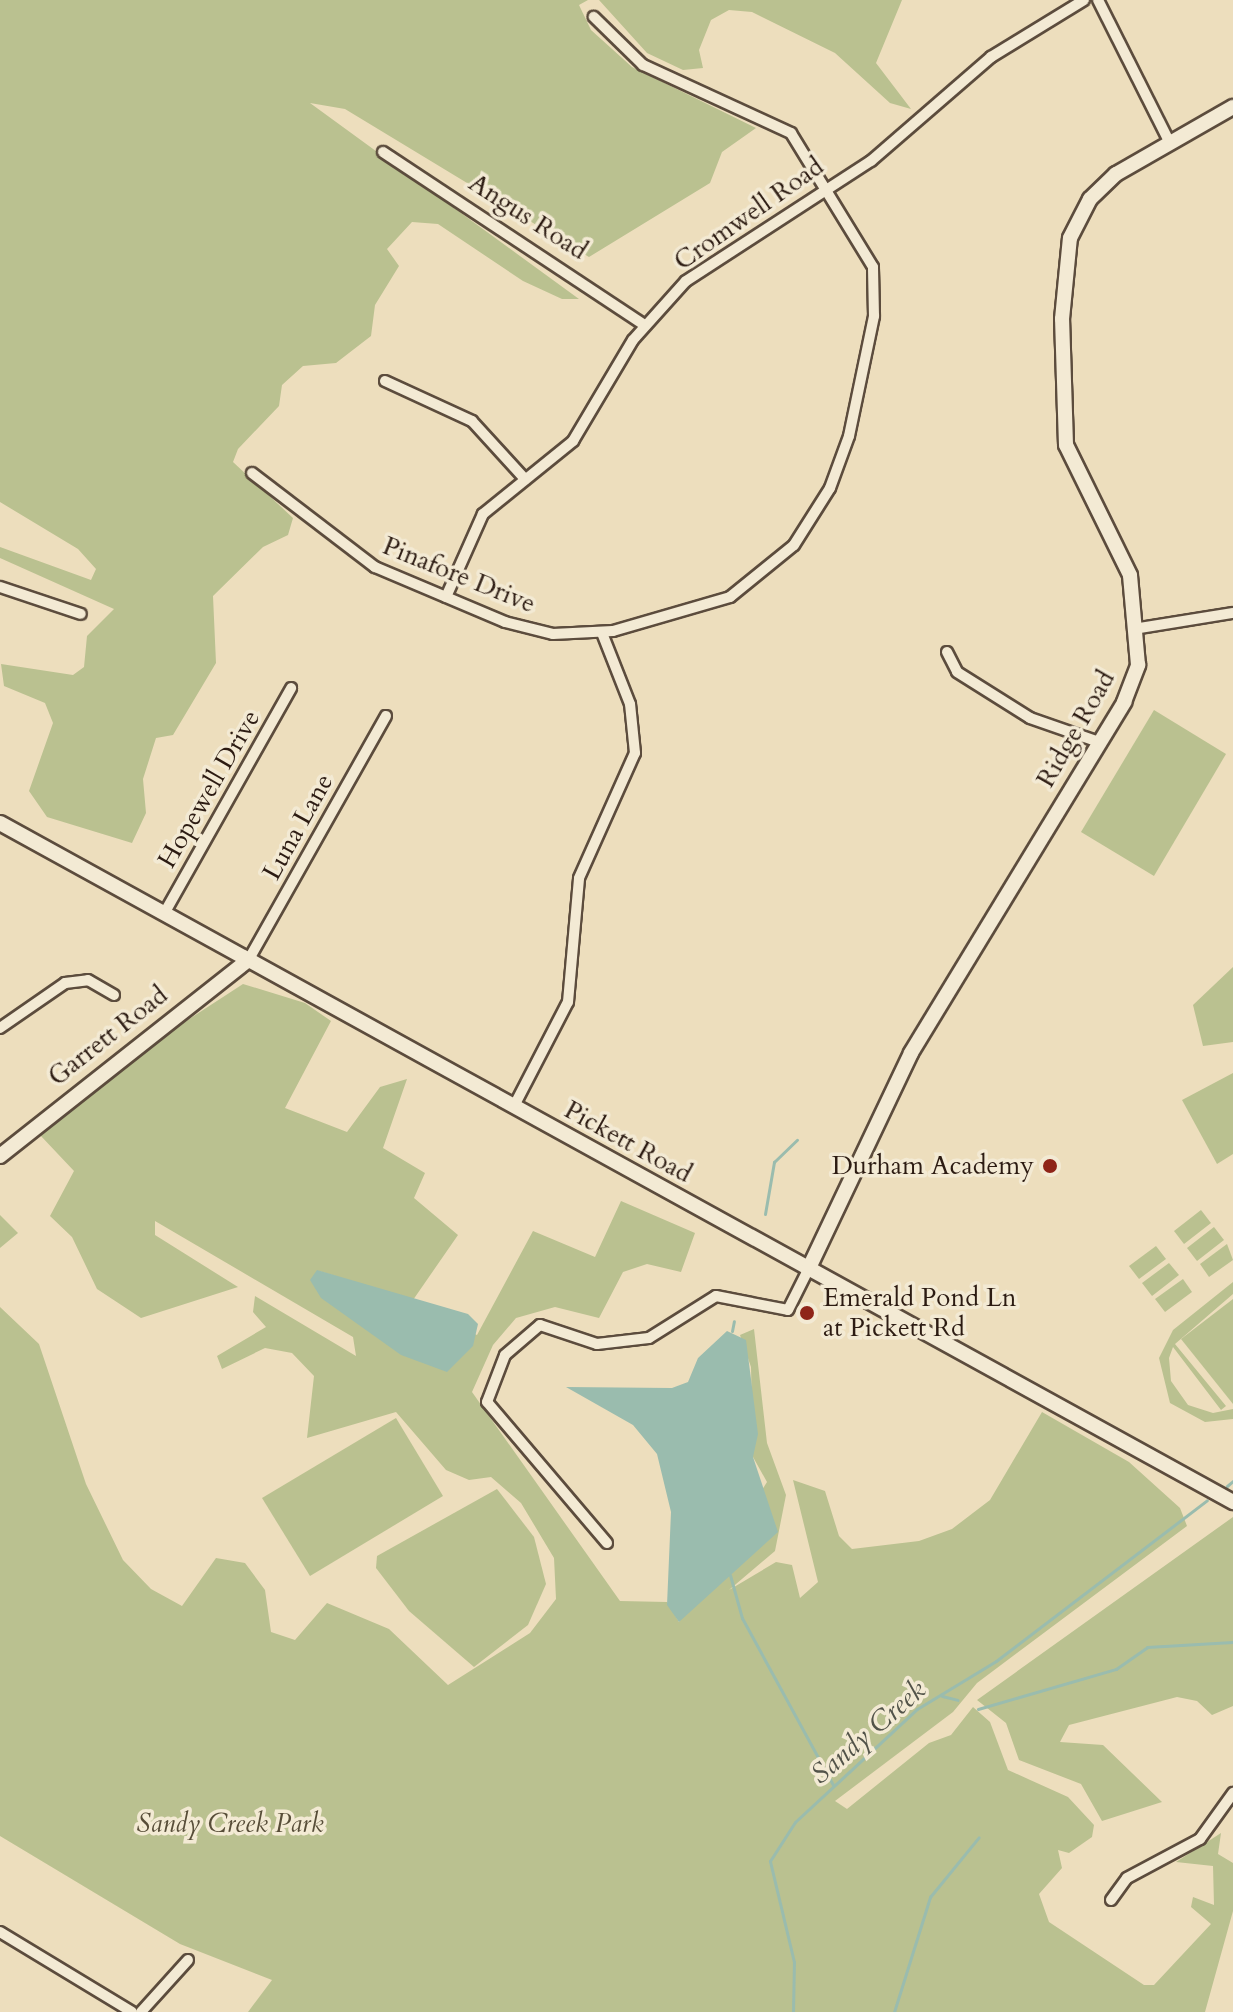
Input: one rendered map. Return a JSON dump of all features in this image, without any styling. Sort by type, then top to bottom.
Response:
[{"type":"street","name":"Cromwell Road","points":[[446,597],[483,514],[584,427],[644,325],[702,268],[889,148],[991,57],[1084,0]]},
{"type":"street","points":[[1098,0],[1168,139]]},
{"type":"street","name":"Pinafore Drive","points":[[252,473],[362,559],[446,597],[534,630],[602,633],[730,597],[758,582],[794,545],[830,488],[859,396],[876,286],[863,244],[828,185],[783,127],[643,65],[594,17]]},
{"type":"street","name":"Ridge Road","points":[[808,1270],[911,1053],[1099,742],[1135,676],[1140,628],[1130,575],[1066,445],[1063,281],[1070,238],[1090,199],[1168,139],[1233,107]]},
{"type":"street","name":"Angus Road","points":[[383,152],[644,325]]},
{"type":"street","points":[[385,381],[472,421],[525,479]]},
{"type":"street","points":[[0,587],[81,614]]},
{"type":"street","points":[[1140,628],[1233,613]]},
{"type":"street","points":[[514,1106],[568,1002],[579,878],[635,753],[630,704],[602,633]]},
{"type":"street","points":[[947,652],[957,672],[1030,718],[1099,742]]},
{"type":"street","name":"Hopewell Drive","points":[[165,912],[291,688]]},
{"type":"street","name":"Luna Lane","points":[[249,959],[386,716]]},
{"type":"street","name":"Pickett Road","points":[[0,823],[1233,1502]]},
{"type":"street","name":"Garrett Road","points":[[0,1156],[249,959]]},
{"type":"street","points":[[0,1028],[65,983],[88,980],[114,995]]},
{"type":"street","points":[[607,1543],[487,1402],[505,1355],[540,1325],[597,1344],[660,1335],[716,1296],[788,1310],[808,1270]]},
{"type":"street","points":[[1111,1900],[1127,1878],[1200,1839],[1233,1793]]},
{"type":"street","points":[[0,1932],[132,2012]]},
{"type":"street","points":[[141,2012],[188,1960]]},
{"type":"green space","points":[[0,0],[588,0],[579,5],[591,30],[632,67],[756,128],[722,152],[710,183],[589,257],[345,109],[310,103],[579,299],[562,299],[523,281],[438,224],[412,222],[387,249],[399,266],[375,305],[371,336],[336,363],[303,366],[282,385],[279,406],[238,449],[233,462],[293,518],[288,535],[263,547],[213,596],[216,663],[173,735],[156,738],[143,779],[146,813],[132,843],[47,817],[29,791],[53,723],[45,703],[4,686],[1,664],[73,675],[84,667],[87,636],[114,609],[0,558],[0,547],[91,580],[96,569],[78,549],[0,502]]},
{"type":"green space","points":[[599,0],[902,0],[876,63],[911,109],[890,103],[835,53],[752,12],[729,10],[711,20],[699,50],[703,68],[683,70],[647,53]]},
{"type":"green space","points":[[1154,710],[1226,754],[1154,876],[1081,832]]},
{"type":"green space","points":[[1233,967],[1233,1042],[1203,1046],[1193,1005]]},
{"type":"green space","name":"Sandy Creek Park","points":[[243,984],[305,1003],[331,1021],[285,1108],[347,1132],[380,1087],[407,1079],[383,1148],[425,1173],[414,1198],[458,1235],[413,1300],[319,1271],[477,1335],[533,1231],[595,1257],[621,1201],[695,1233],[681,1272],[647,1264],[623,1272],[599,1318],[555,1307],[516,1318],[493,1345],[472,1392],[620,1601],[667,1602],[679,1622],[767,1482],[753,1457],[751,1367],[740,1335],[754,1329],[767,1443],[786,1495],[775,1551],[729,1590],[776,1562],[792,1565],[800,1598],[818,1582],[793,1480],[825,1491],[839,1536],[852,1549],[919,1541],[952,1529],[990,1500],[1042,1412],[1129,1462],[1180,1508],[1187,1526],[977,1683],[953,1712],[835,1801],[847,1809],[929,1743],[951,1735],[973,1707],[990,1722],[1008,1770],[1068,1797],[1094,1825],[1092,1837],[1069,1853],[1058,1850],[1062,1868],[1039,1894],[1049,1922],[1144,1985],[1154,1985],[1211,1924],[1191,1907],[1193,1897],[1214,1905],[1213,1866],[1176,1862],[1221,1833],[1218,1854],[1233,1863],[1233,1911],[1205,2012],[248,2012],[272,1980],[180,1944],[0,1836],[0,1307],[39,1344],[86,1484],[123,1560],[151,1589],[182,1606],[216,1558],[245,1563],[265,1590],[271,1632],[295,1640],[327,1603],[389,1629],[448,1685],[530,1633],[556,1599],[554,1558],[521,1503],[491,1477],[469,1480],[446,1470],[396,1412],[307,1438],[314,1376],[292,1353],[265,1348],[222,1369],[217,1356],[266,1327],[253,1312],[255,1296],[356,1356],[353,1337],[155,1221],[155,1235],[238,1287],[141,1318],[97,1289],[72,1237],[50,1216],[74,1171],[40,1135],[157,1040]]},
{"type":"green space","points":[[1233,1073],[1233,1154],[1217,1164],[1182,1100]]},
{"type":"green space","points":[[1201,1210],[1211,1223],[1184,1244],[1174,1231]]},
{"type":"green space","points":[[0,1215],[18,1233],[0,1248]]},
{"type":"green space","points":[[1214,1227],[1224,1240],[1197,1261],[1187,1248]]},
{"type":"green space","points":[[1227,1244],[1233,1260],[1209,1277],[1200,1264]]},
{"type":"green space","points":[[1156,1246],[1166,1259],[1139,1279],[1129,1266]]},
{"type":"green space","points":[[1169,1263],[1179,1275],[1152,1296],[1142,1283]]},
{"type":"green space","points":[[1183,1279],[1192,1292],[1165,1312],[1155,1299]]},
{"type":"green space","points":[[1233,1282],[1233,1294],[1175,1344],[1226,1406],[1221,1410],[1173,1347],[1169,1358],[1171,1381],[1188,1405],[1213,1413],[1233,1409],[1233,1419],[1205,1422],[1170,1403],[1159,1358],[1173,1330]]},
{"type":"green space","points":[[1233,1299],[1233,1404],[1181,1339]]},
{"type":"green space","points":[[396,1418],[443,1496],[310,1576],[262,1498]]},
{"type":"green space","points":[[497,1489],[534,1537],[546,1584],[528,1625],[474,1667],[409,1611],[376,1568],[377,1556]]},
{"type":"green space","points":[[1233,1517],[1233,1706],[1212,1715],[1197,1701],[1177,1697],[1069,1725],[1060,1742],[1103,1745],[1162,1802],[1102,1821],[1081,1784],[1019,1760],[1006,1723],[977,1700]]},
{"type":"shaded area","points":[[317,1270],[468,1314],[478,1324],[473,1346],[447,1372],[401,1355],[321,1298],[310,1280]]},
{"type":"shaded area","points":[[727,1331],[746,1340],[758,1434],[753,1457],[778,1532],[679,1622],[667,1605],[671,1512],[657,1454],[633,1425],[566,1387],[672,1388],[688,1382],[698,1358]]},
{"type":"waterway","points":[[765,1214],[774,1162],[797,1140]]},
{"type":"waterway","points":[[732,1331],[734,1321]]},
{"type":"waterway","name":"Sandy Creek","points":[[1227,1486],[1233,1481]]},
{"type":"waterway","name":"Sandy Creek","points":[[793,2012],[794,1962],[770,1861],[795,1822],[917,1709],[996,1661],[1207,1500]]},
{"type":"waterway","points":[[730,1575],[742,1618],[833,1785]]},
{"type":"waterway","points":[[978,1709],[1116,1669],[1147,1647],[1233,1642]]},
{"type":"waterway","points":[[942,1696],[958,1700]]},
{"type":"waterway","points":[[894,2012],[930,1897],[979,1837]]},
{"type":"place","name":"Durham Academy","points":[[1050,1166]]},
{"type":"place","name":"Emerald Pond Ln at Pickett Rd","points":[[807,1313]]}]
